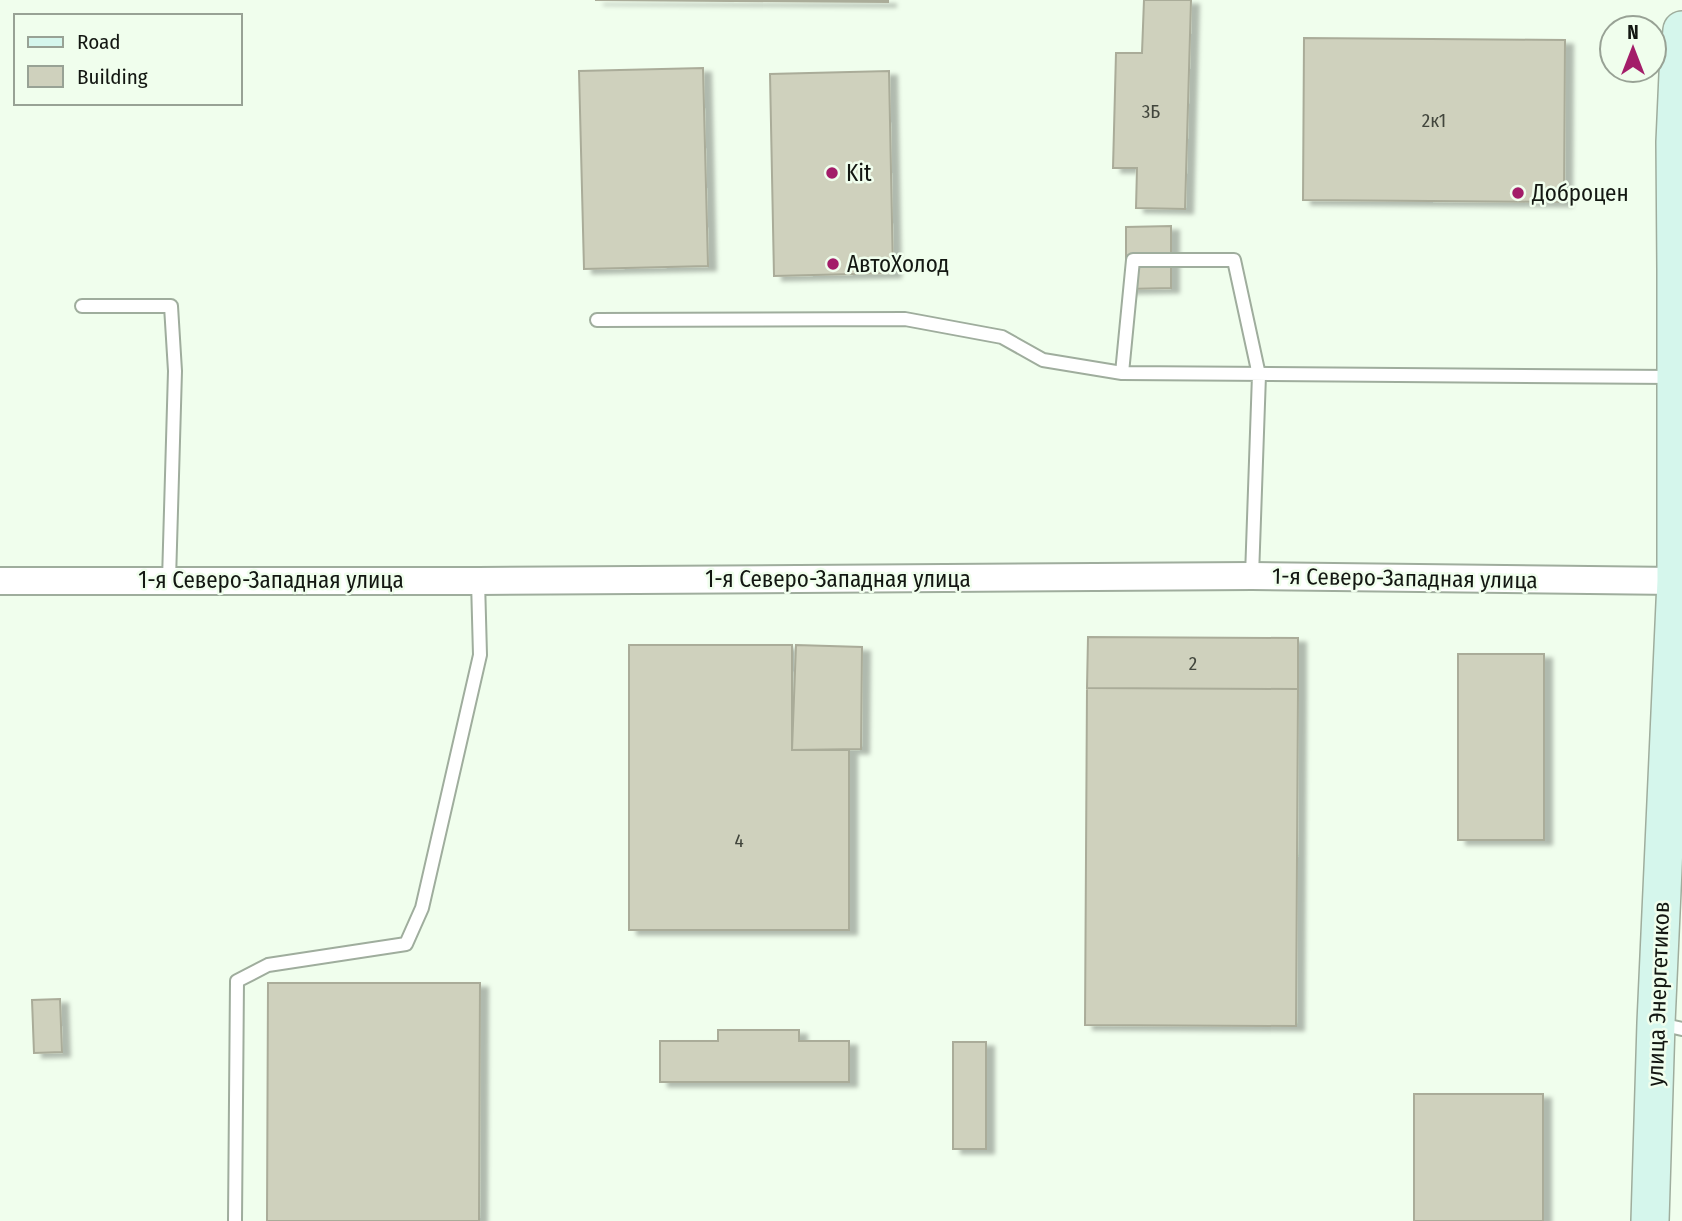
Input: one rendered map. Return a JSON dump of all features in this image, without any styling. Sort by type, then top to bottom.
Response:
[{"type":"main road","name":"улица Энергетиков","points":[[1650,1221],[1669,1026],[1678,560],[1679,278],[1675,142],[1682,30]]},
{"type":"street","name":"1-я Северо-Западная улица","points":[[0,581],[1252,576],[1678,560]]},
{"type":"lane","points":[[1122,373],[1133,260],[1234,260],[1259,375],[1252,576]]},
{"type":"lane","points":[[82,306],[171,306],[175,372],[169,580]]},
{"type":"lane","points":[[597,320],[905,319],[1002,337],[1043,360],[1122,373],[1677,377]]},
{"type":"lane","points":[[235,1221],[236,981],[268,964],[406,944],[422,908],[480,655],[478,581]]},
{"type":"building","points":[[595,0],[888,0],[888,2]]},
{"type":"building","points":[[1144,0],[1191,0],[1185,209],[1136,208],[1137,168],[1113,168],[1116,53],[1142,53]]},
{"type":"building","points":[[1304,38],[1565,40],[1564,202],[1303,200]]},
{"type":"building","points":[[703,68],[708,266],[584,269],[579,71]]},
{"type":"building","name":"Kit","points":[[889,71],[893,273],[774,276],[770,74]]},
{"type":"building","points":[[1171,226],[1171,288],[1126,289],[1126,227]]},
{"type":"building","points":[[1088,637],[1298,638],[1298,689],[1087,688]]},
{"type":"building","points":[[629,645],[792,645],[792,750],[849,750],[849,930],[629,930]]},
{"type":"building","points":[[796,645],[862,647],[861,749],[792,750]]},
{"type":"building","points":[[1458,654],[1544,654],[1544,840],[1458,840]]},
{"type":"building","points":[[1087,688],[1298,689],[1296,1026],[1085,1025]]},
{"type":"building","points":[[268,983],[480,983],[479,1221],[267,1221]]},
{"type":"building","points":[[60,999],[62,1052],[34,1053],[32,1000]]},
{"type":"building","points":[[718,1030],[799,1030],[799,1041],[849,1041],[849,1082],[660,1082],[660,1041],[718,1041]]},
{"type":"building","points":[[953,1042],[986,1042],[986,1149],[953,1149]]},
{"type":"building","points":[[1414,1094],[1543,1094],[1543,1221],[1414,1221]]},
{"type":"place","name":"Kit","points":[[832,173]]},
{"type":"place","name":"Доброцен","points":[[1518,193]]},
{"type":"place","name":"АвтоХолод","points":[[833,264]]}]
